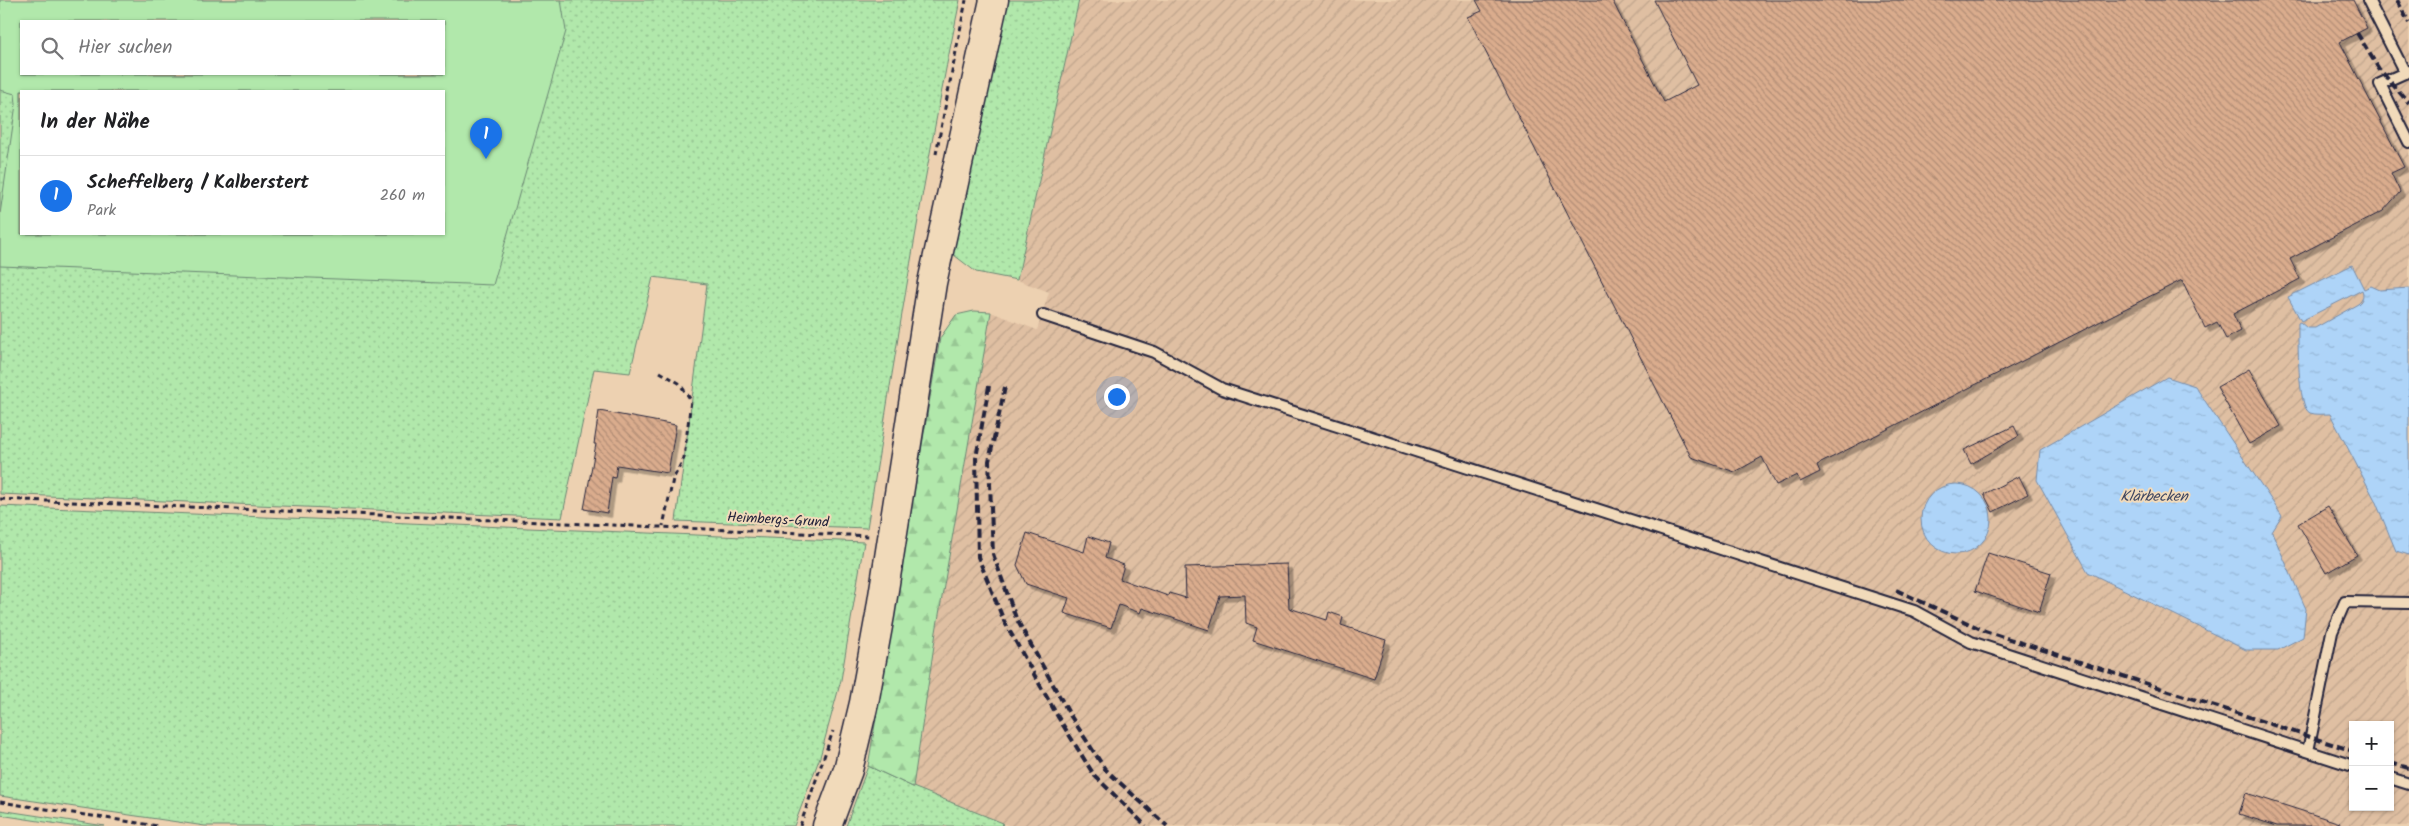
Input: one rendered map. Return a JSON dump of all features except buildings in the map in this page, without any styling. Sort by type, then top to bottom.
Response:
[{"type":"main road","points":[[827,826],[848,770],[864,703],[932,283],[994,0]]},
{"type":"lane","points":[[2368,0],[2407,72],[2380,84],[2409,142]]},
{"type":"lane","points":[[1043,315],[1154,352],[1222,389],[1914,611],[1972,642],[2349,765]]},
{"type":"lane","points":[[2308,751],[2332,632],[2346,602],[2409,603]]},
{"type":"lane","points":[[2394,779],[2409,784]]},
{"type":"path","points":[[660,372],[679,382],[691,400],[684,458],[673,479],[663,526]]},
{"type":"path","name":"Heimbergs-Grund","points":[[0,499],[892,537]]},
{"type":"path","points":[[0,802],[158,826]]},
{"type":"shaded area","points":[[1079,0],[2409,0],[2409,826],[1010,826],[913,787],[936,632],[991,312],[1037,330],[1049,292],[1017,280]]},
{"type":"green space","points":[[0,0],[20,20],[20,75],[445,75],[445,20],[201,0],[960,0],[922,197],[867,528],[676,521],[707,284],[653,277],[630,373],[594,369],[562,518],[0,494]]},
{"type":"green space","points":[[0,0],[561,0],[566,31],[493,285],[0,266],[0,214],[16,104],[15,94],[0,90]]},
{"type":"green space","points":[[1003,0],[1079,0],[1017,280],[976,272],[950,252]]},
{"type":"green space","points":[[974,311],[991,312],[936,632],[913,787],[868,766],[940,338],[956,315]]},
{"type":"green space","points":[[0,506],[864,542],[841,680],[820,757],[794,826],[205,826],[0,796]]},
{"type":"green space","points":[[868,766],[913,787],[1003,823],[1002,826],[846,826]]},
{"type":"green space","points":[[0,810],[105,826],[71,826],[0,815]]},
{"type":"water","points":[[2352,265],[2364,289],[2371,286],[2380,290],[2409,288],[2409,555],[2396,551],[2375,500],[2330,414],[2310,413],[2306,408],[2300,386],[2298,323],[2300,322],[2307,328],[2315,328],[2358,304],[2363,294],[2362,290],[2301,321],[2288,297]]},
{"type":"water","name":"Klärbecken","points":[[2167,377],[2195,386],[2282,516],[2272,532],[2306,609],[2303,637],[2278,650],[2246,650],[2088,572],[2037,480],[2040,450]]},
{"type":"water","points":[[1956,484],[1969,487],[1981,494],[1988,506],[1991,519],[1988,532],[1981,544],[1969,551],[1956,554],[1943,551],[1931,544],[1924,532],[1921,519],[1924,506],[1931,494],[1943,487]]},
{"type":"railway","points":[[2397,0],[2409,23]]},
{"type":"railway","points":[[2357,33],[2379,69],[2409,103]]},
{"type":"railway","points":[[989,386],[976,458],[978,557],[1004,621],[1058,717],[1094,775],[1146,826]]},
{"type":"railway","points":[[1005,387],[989,461],[993,554],[1016,618],[1070,715],[1105,769],[1167,826]]},
{"type":"railway","points":[[1896,590],[1985,631],[2349,750]]},
{"type":"railway","points":[[2394,764],[2409,768]]},
{"type":"place","name":"Scheffelberg / Kalberstert","points":[[486,159]]}]
